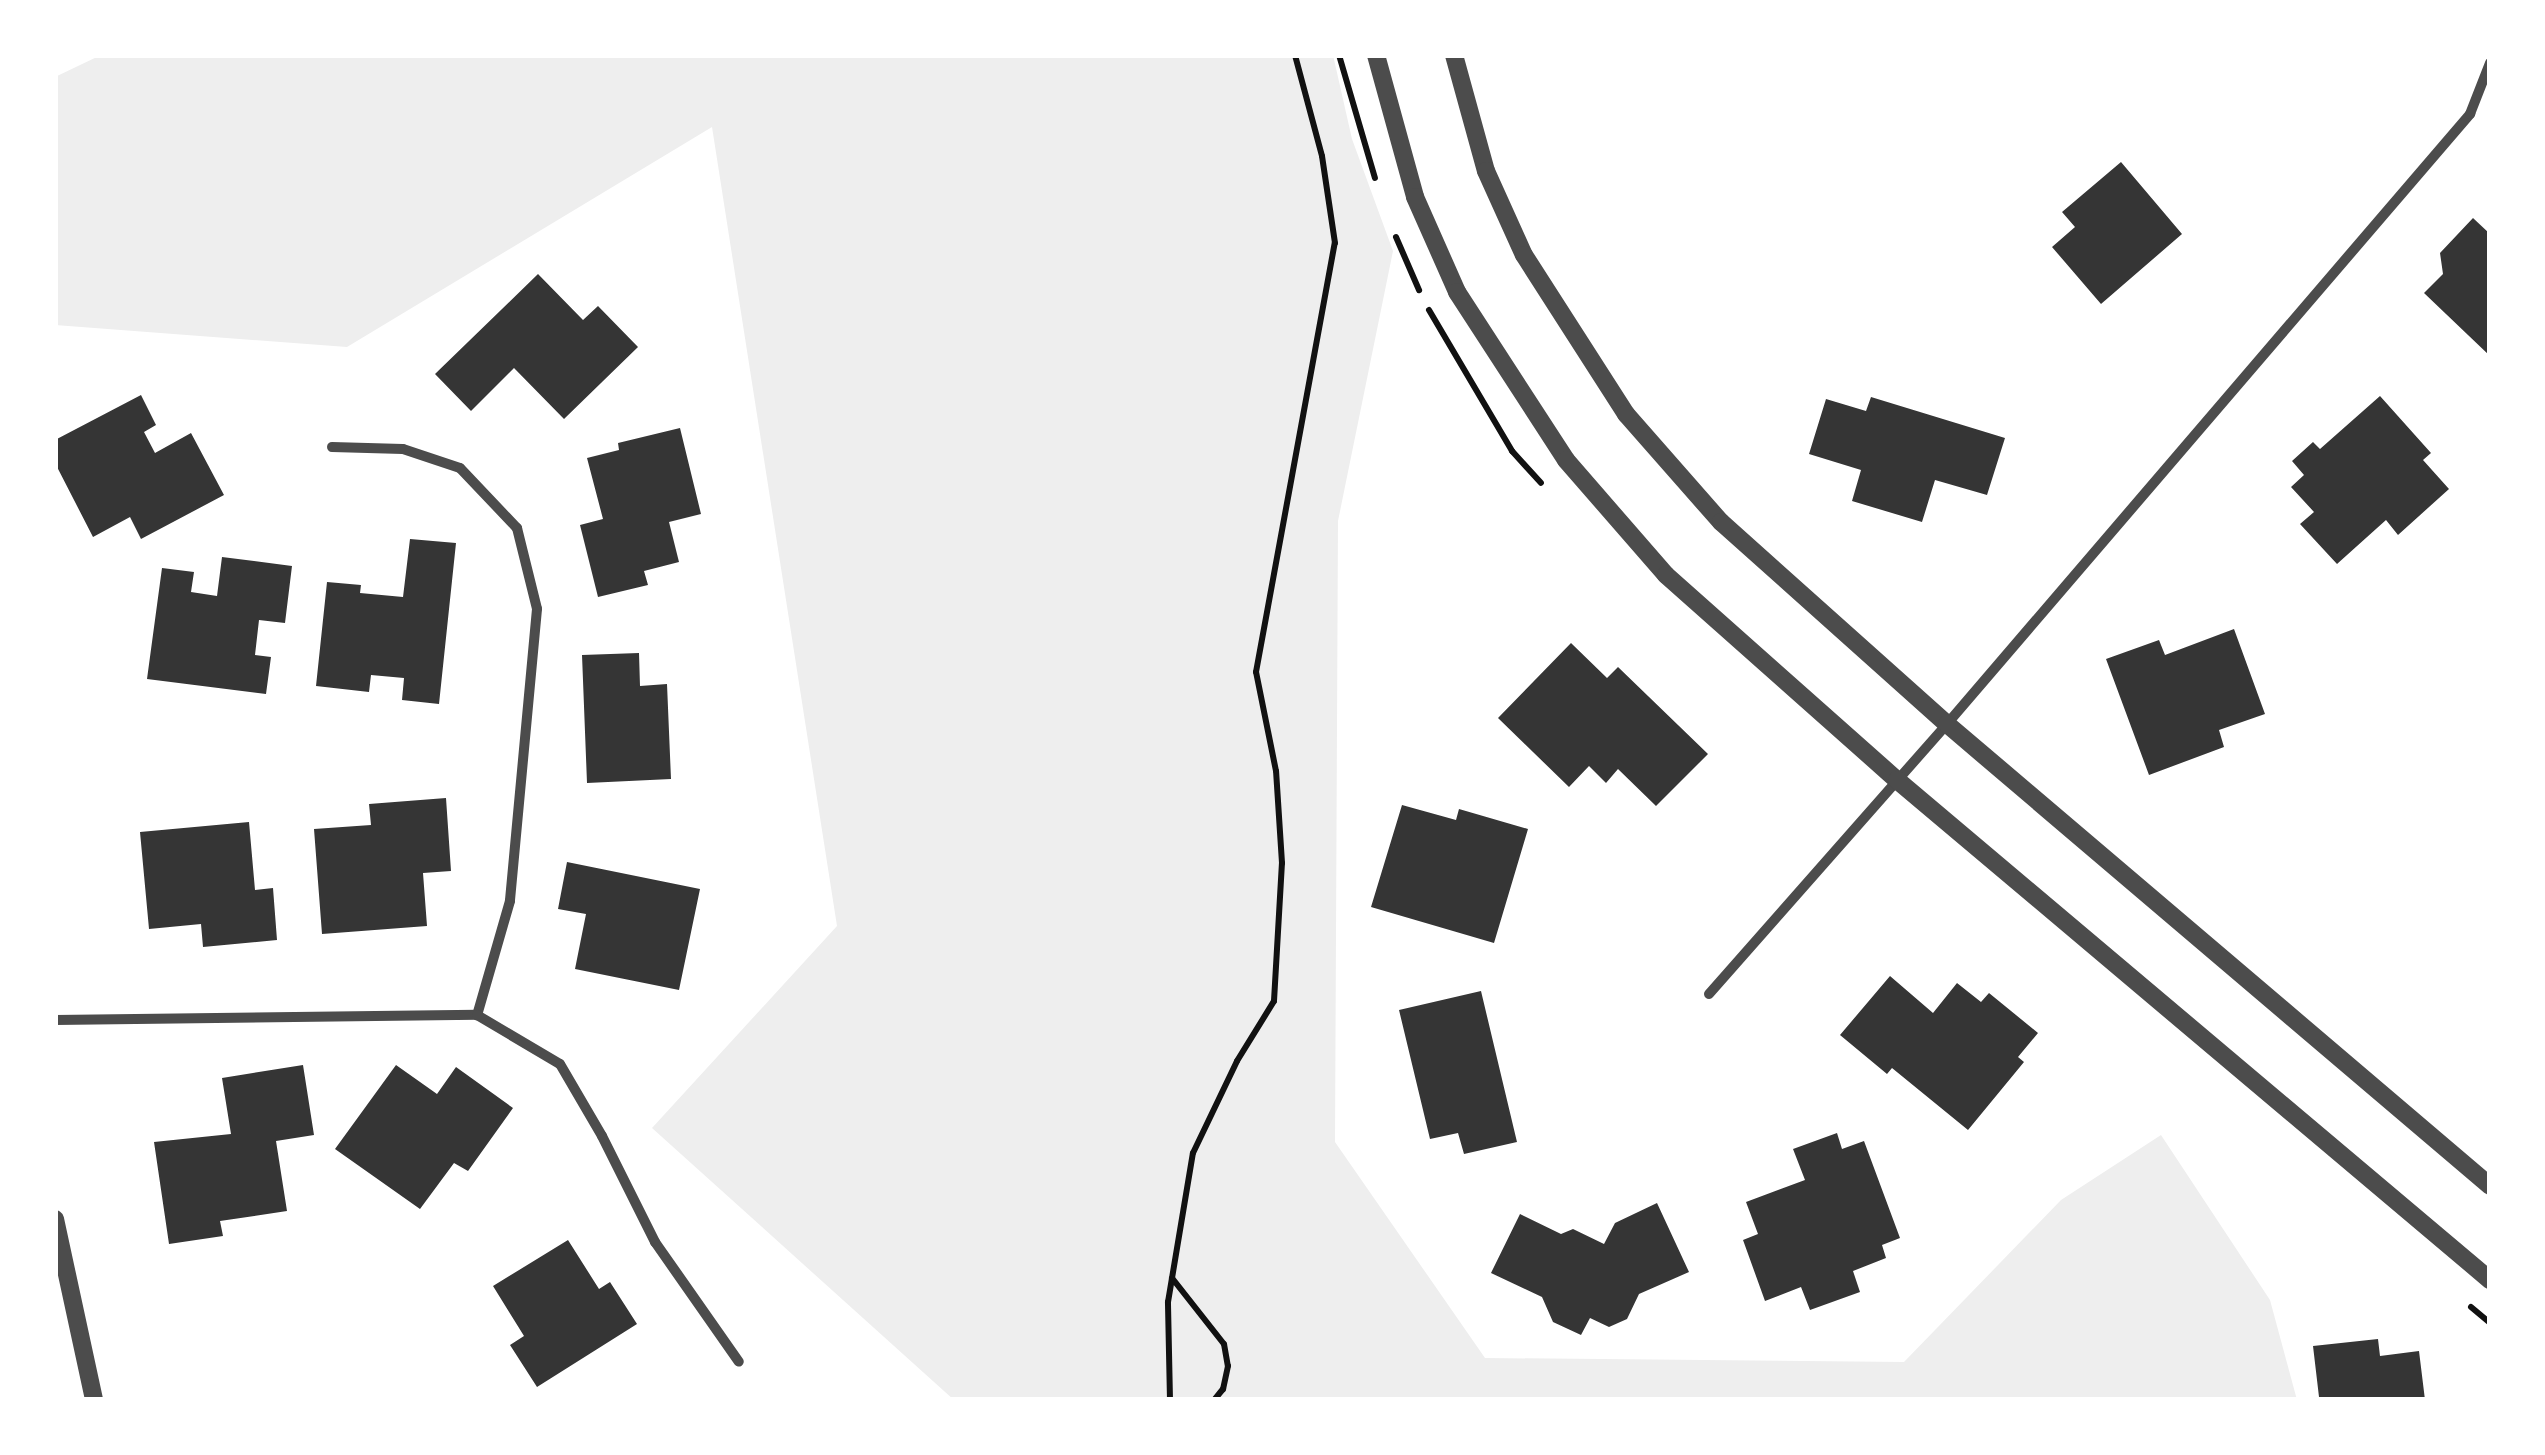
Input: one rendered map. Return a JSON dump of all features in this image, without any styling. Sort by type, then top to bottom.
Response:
[{"type":"street","points":[[1376,55],[1398,145],[1433,243],[1486,341],[1566,460],[1694,602],[1898,780],[2490,1280]]},
{"type":"street","points":[[1454,55],[1471,123],[1503,211],[1552,301],[1626,414],[1721,522],[1948,724],[2490,1186]]},
{"type":"street","points":[[1709,994],[1948,724],[2470,114],[2490,62]]},
{"type":"street","points":[[332,447],[403,449],[460,468],[517,528],[537,609],[510,901],[478,1015]]},
{"type":"street","points":[[55,1020],[478,1015],[560,1064],[656,1242],[739,1362]]},
{"type":"street","points":[[55,1219],[94,1400]]},
{"type":"path","points":[[1170,1400],[1171,1277],[1193,1154],[1237,1062],[1274,1001],[1282,863],[1280,815],[1276,770],[1256,672],[1335,243],[1322,156],[1295,55]]},
{"type":"path","points":[[1171,1277],[1224,1344],[1228,1366],[1222,1389],[1214,1400]]},
{"type":"shaded area","points":[[101,55],[1333,55],[1352,139],[1393,251],[1338,521],[1335,1142],[1485,1358],[1904,1362],[2061,1200],[2161,1135],[2270,1300],[2297,1400],[954,1400],[652,1128],[837,926],[712,127],[347,347],[55,325],[55,77]]},
{"type":"building","points":[[2121,162],[2182,234],[2101,304],[2052,247],[2075,227],[2062,212]]},
{"type":"building","points":[[2473,218],[2490,234],[2490,356],[2424,293],[2443,274],[2440,253]]},
{"type":"building","points":[[538,274],[583,320],[598,306],[638,347],[564,419],[514,368],[471,411],[435,374]]},
{"type":"building","points":[[141,395],[156,425],[144,432],[155,453],[191,433],[224,495],[141,539],[130,517],[93,537],[55,463],[55,440]]},
{"type":"building","points":[[2380,396],[2431,453],[2423,460],[2449,489],[2398,535],[2386,520],[2337,564],[2300,524],[2314,512],[2291,487],[2304,475],[2292,461],[2313,442],[2320,449]]},
{"type":"building","points":[[1871,397],[2005,438],[1987,495],[1935,480],[1922,522],[1852,501],[1861,470],[1809,454],[1826,399],[1866,411]]},
{"type":"building","points":[[680,428],[701,514],[669,522],[679,562],[644,571],[648,585],[598,597],[580,525],[603,519],[587,458],[619,450],[618,443]]},
{"type":"building","points":[[410,539],[456,543],[439,704],[402,700],[404,678],[371,675],[369,692],[316,686],[327,582],[361,585],[360,593],[403,597]]},
{"type":"building","points":[[222,557],[292,566],[285,623],[259,620],[255,655],[271,657],[266,694],[147,679],[162,568],[194,572],[191,592],[217,596]]},
{"type":"building","points":[[2234,629],[2265,714],[2219,730],[2224,747],[2149,775],[2106,659],[2159,640],[2165,655]]},
{"type":"building","points":[[1571,643],[1607,678],[1618,667],[1708,754],[1656,806],[1618,769],[1606,783],[1589,766],[1569,787],[1498,718]]},
{"type":"building","points":[[639,653],[640,686],[667,684],[671,779],[587,783],[582,655]]},
{"type":"building","points":[[446,798],[451,871],[423,873],[427,926],[322,934],[314,829],[371,825],[369,804]]},
{"type":"building","points":[[1402,805],[1456,820],[1459,809],[1528,829],[1494,943],[1371,907]]},
{"type":"building","points":[[249,822],[255,890],[273,888],[277,940],[203,947],[201,924],[149,929],[140,832]]},
{"type":"building","points":[[567,862],[700,889],[679,990],[575,969],[586,914],[558,909]]},
{"type":"building","points":[[1890,976],[1933,1013],[1957,983],[1981,1002],[1989,993],[2038,1033],[2018,1057],[2024,1062],[1968,1130],[1892,1068],[1887,1074],[1840,1035]]},
{"type":"building","points":[[1481,991],[1517,1142],[1464,1154],[1458,1133],[1430,1139],[1399,1010]]},
{"type":"building","points":[[303,1065],[314,1135],[276,1141],[287,1211],[220,1221],[223,1236],[169,1244],[154,1142],[231,1134],[222,1078]]},
{"type":"building","points":[[396,1065],[437,1094],[456,1067],[513,1108],[468,1171],[454,1163],[420,1209],[335,1149]]},
{"type":"building","points":[[1837,1133],[1842,1149],[1864,1141],[1900,1238],[1882,1245],[1886,1258],[1853,1271],[1860,1292],[1810,1310],[1801,1287],[1765,1301],[1743,1240],[1758,1234],[1746,1202],[1805,1180],[1793,1149]]},
{"type":"building","points":[[1657,1203],[1689,1272],[1639,1294],[1627,1319],[1609,1327],[1590,1318],[1581,1335],[1553,1322],[1542,1297],[1491,1273],[1520,1214],[1561,1234],[1573,1229],[1604,1244],[1615,1223]]},
{"type":"building","points":[[568,1240],[599,1289],[610,1282],[637,1324],[537,1387],[510,1345],[524,1336],[493,1286]]},
{"type":"building","points":[[2378,1339],[2380,1356],[2419,1351],[2425,1400],[2319,1397],[2313,1346]]}]
